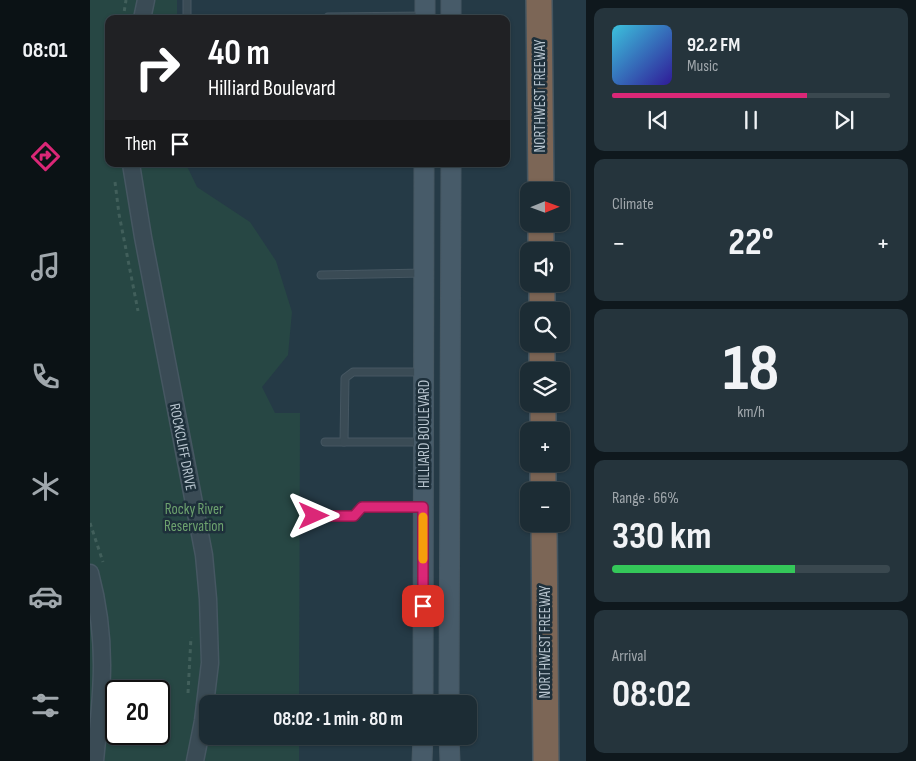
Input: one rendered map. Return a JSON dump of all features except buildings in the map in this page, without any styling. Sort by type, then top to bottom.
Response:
[{"type":"highway","name":"NORTHWEST FREEWAY","points":[[539,0],[541,182]]},
{"type":"highway","name":"NORTHWEST FREEWAY","points":[[544,532],[546,761]]},
{"type":"main road","points":[[451,0],[451,15]]},
{"type":"main road","name":"HILLIARD BOULEVARD","points":[[423,695],[424,167]]},
{"type":"main road","name":"HILLIARD BOULEVARD","points":[[449,695],[451,167]]},
{"type":"main road","points":[[422,761],[423,745]]},
{"type":"main road","points":[[449,745],[450,761]]},
{"type":"street","points":[[143,15],[146,0]]},
{"type":"street","name":"ROCKCLIFF DRIVE","points":[[130,167],[142,237],[204,555],[208,599],[210,663],[203,721],[195,761]]},
{"type":"street","points":[[95,761],[102,665],[100,629],[94,588],[97,571]]},
{"type":"lane","points":[[187,0],[187,15]]},
{"type":"lane","points":[[367,15],[425,12]]},
{"type":"lane","points":[[321,275],[424,273]]},
{"type":"lane","points":[[344,442],[345,378],[353,372],[424,372]]},
{"type":"lane","points":[[325,442],[424,442]]},
{"type":"lane","points":[[314,516],[354,516],[362,507],[423,507]]},
{"type":"path","points":[[124,15],[126,0]]},
{"type":"path","points":[[115,180],[119,214],[140,319]]},
{"type":"path","points":[[90,523],[97,571]]},
{"type":"path","points":[[188,696],[191,637]]},
{"type":"green space","name":"Rocky River Reservation","points":[[90,0],[177,0],[177,15],[105,15],[105,167],[187,167],[197,187],[250,222],[276,261],[292,312],[288,355],[262,387],[275,413],[300,413],[299,695],[199,695],[199,745],[299,745],[299,761],[90,761]]},
{"type":"slow traffic","points":[[423,517],[423,559]]},
{"type":"route","points":[[314,516],[354,516],[362,507],[423,507],[423,606]]}]
